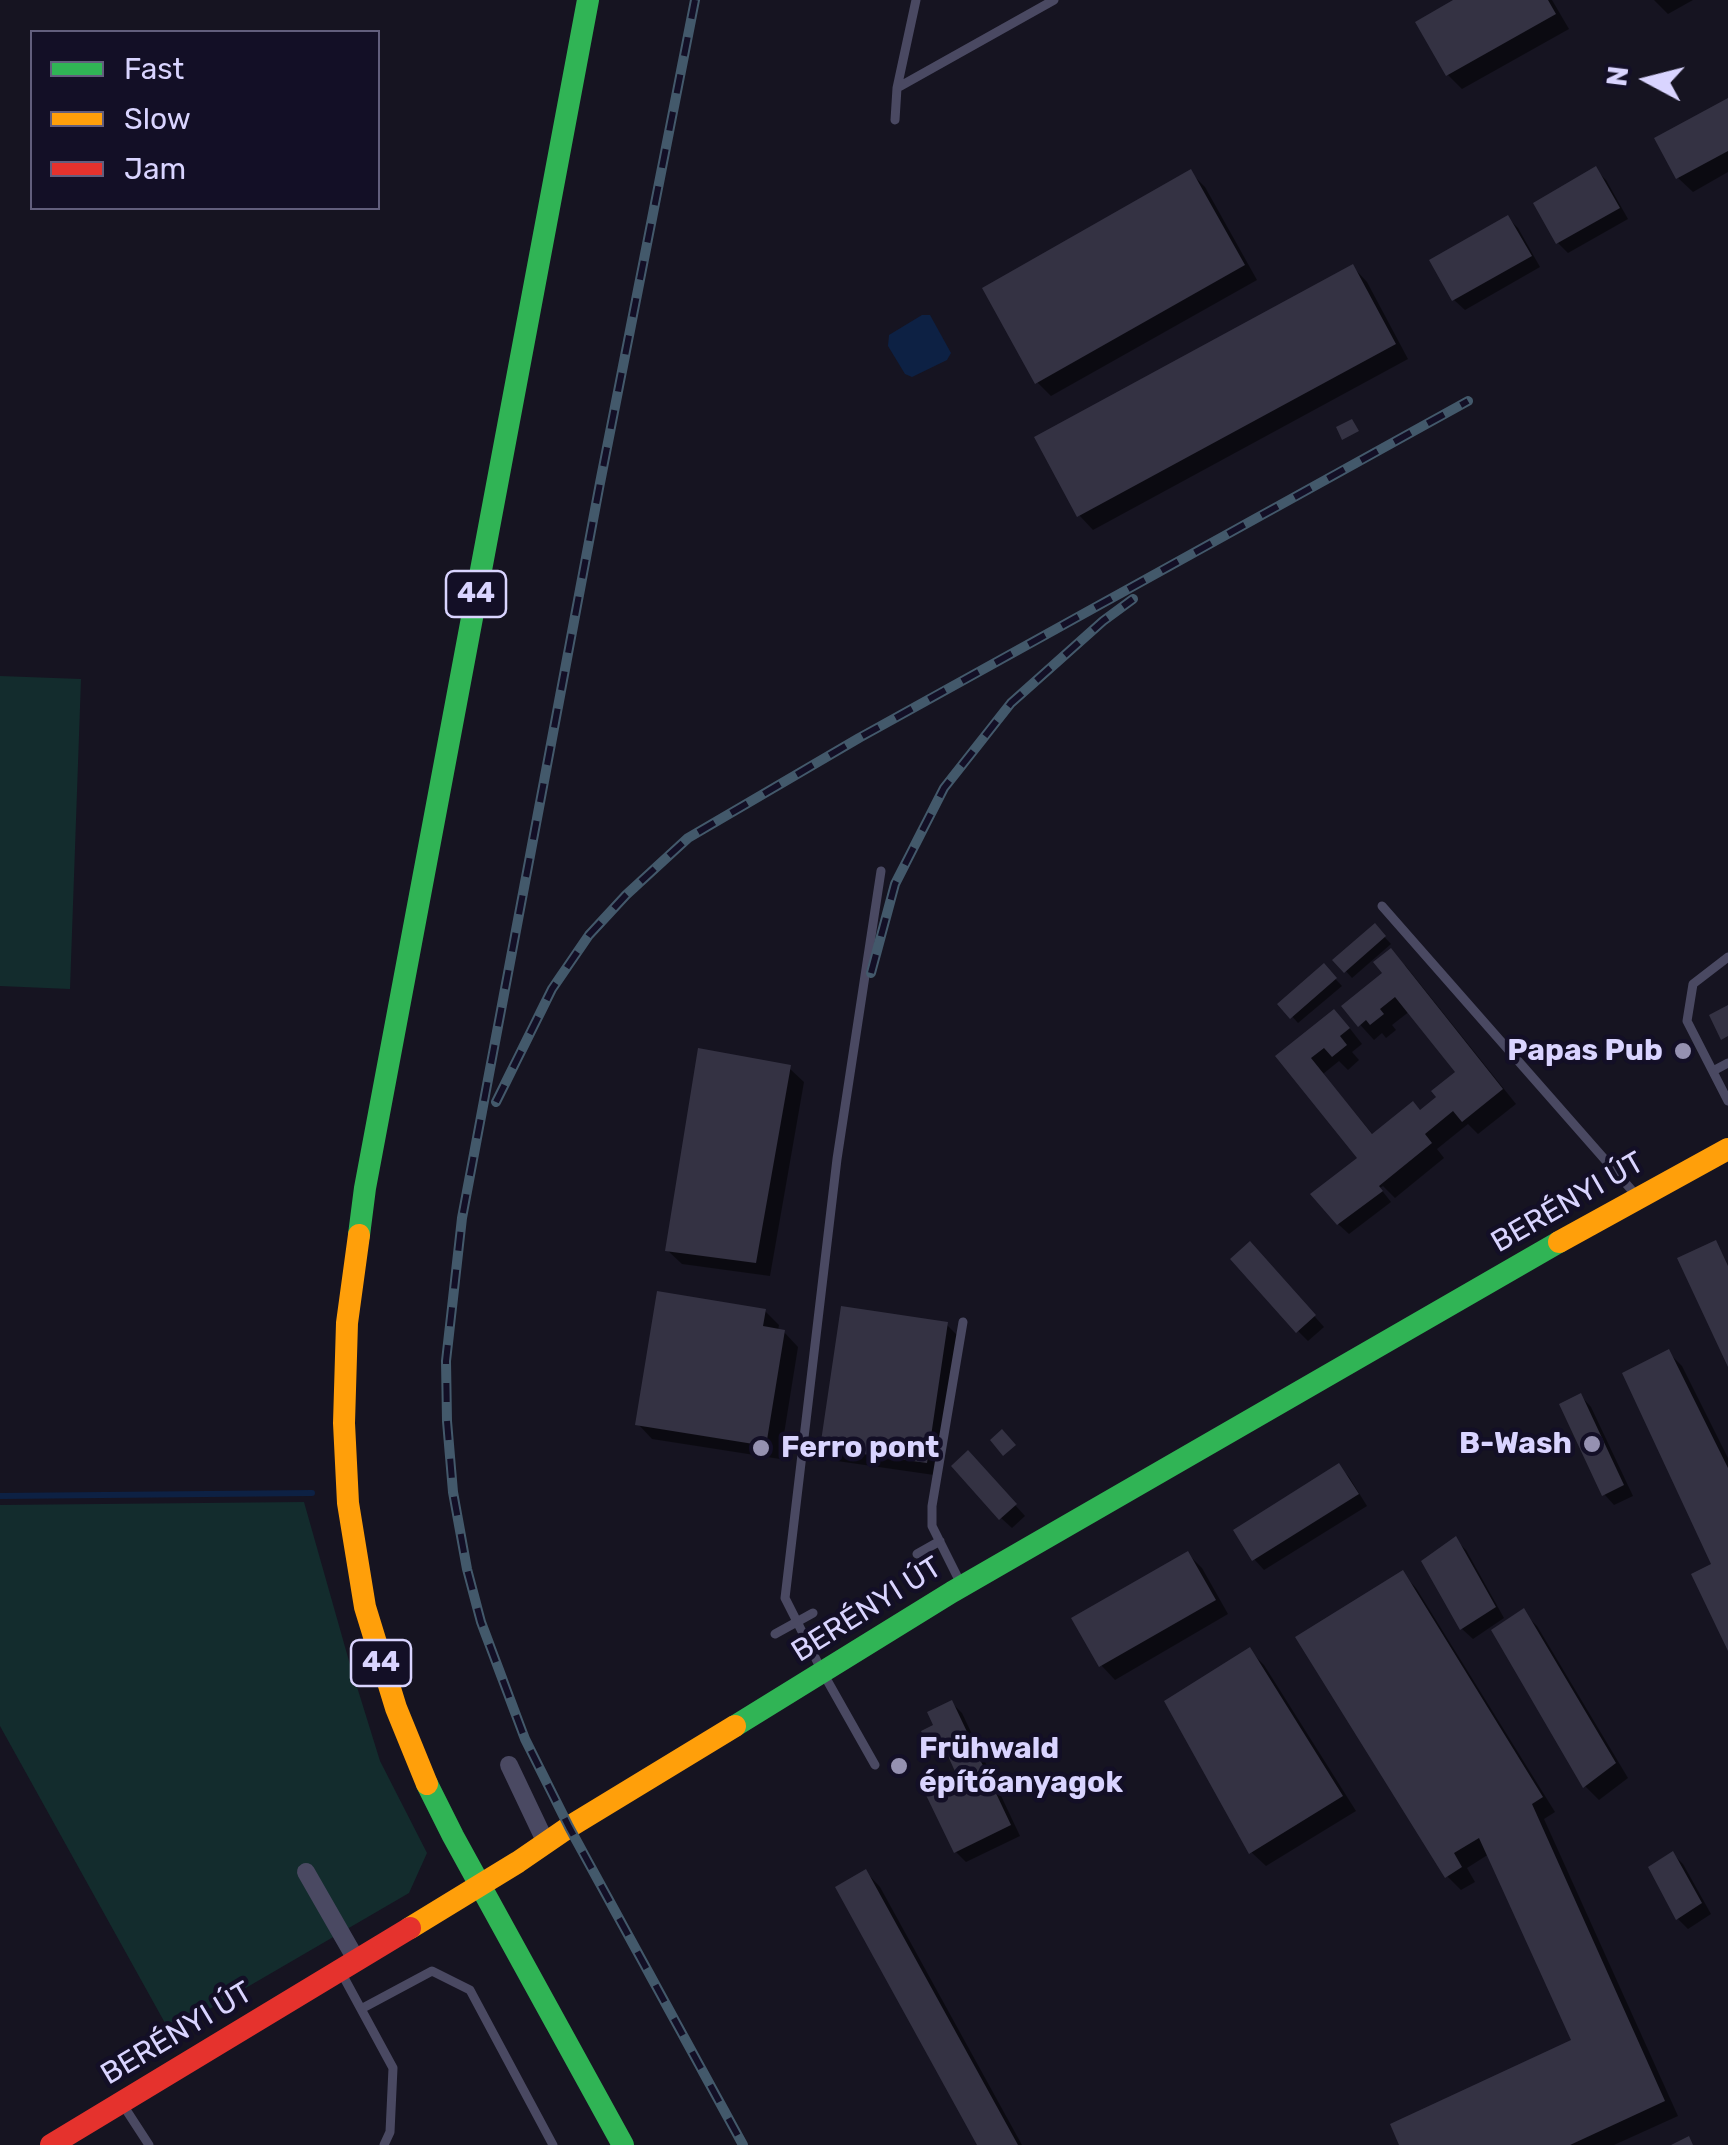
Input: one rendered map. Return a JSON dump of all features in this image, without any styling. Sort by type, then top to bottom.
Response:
[{"type":"main road","name":"44","points":[[588,0],[365,1188],[349,1308],[344,1422],[348,1503],[365,1607],[396,1708],[452,1836],[622,2145]]},
{"type":"main road","name":"BERÉNYI ÚT","points":[[51,2145],[480,1886],[962,1586],[1728,1149]]},
{"type":"street","points":[[509,1765],[546,1843]]},
{"type":"street","points":[[306,1872],[349,1966]]},
{"type":"lane","points":[[895,120],[916,0]]},
{"type":"lane","points":[[898,88],[1054,0]]},
{"type":"lane","points":[[875,1765],[822,1674],[785,1598],[837,1159],[881,871]]},
{"type":"lane","points":[[1382,906],[1638,1197]]},
{"type":"lane","points":[[1728,957],[1694,984],[1686,1021],[1728,1100]]},
{"type":"lane","points":[[1713,1072],[1728,1063]]},
{"type":"lane","points":[[962,1322],[932,1526],[962,1586]]},
{"type":"lane","points":[[917,1554],[940,1541]]},
{"type":"lane","points":[[775,1634],[813,1613]]},
{"type":"lane","points":[[349,1966],[361,2010],[393,2068],[390,2132],[384,2145]]},
{"type":"lane","points":[[361,2010],[432,1971],[470,1990],[552,2145]]},
{"type":"lane","points":[[121,2102],[149,2145]]},
{"type":"green space","points":[[0,676],[81,679],[70,989],[0,986]]},
{"type":"green space","points":[[304,1502],[380,1761],[427,1853],[409,1893],[170,2032],[0,1726],[0,1505]]},
{"type":"water","points":[[922,315],[930,315],[951,353],[947,360],[912,377],[905,374],[888,346],[889,335]]},
{"type":"building","points":[[1453,0],[1548,0],[1556,14],[1446,76],[1415,22]]},
{"type":"building","points":[[1728,98],[1728,151],[1676,179],[1654,138]]},
{"type":"building","points":[[1596,166],[1620,208],[1556,244],[1533,203]]},
{"type":"building","points":[[1191,169],[1245,265],[1035,384],[982,288]]},
{"type":"building","points":[[1508,215],[1532,256],[1452,301],[1429,260]]},
{"type":"building","points":[[1353,264],[1396,344],[1077,517],[1034,437]]},
{"type":"building","points":[[1352,419],[1359,431],[1342,440],[1336,427]]},
{"type":"building","points":[[1375,923],[1386,936],[1344,973],[1332,960]]},
{"type":"building","points":[[1391,948],[1503,1089],[1462,1122],[1453,1111],[1425,1134],[1432,1143],[1379,1186],[1383,1191],[1337,1225],[1310,1194],[1357,1158],[1275,1056],[1334,1009],[1350,1028],[1340,1036],[1347,1045],[1332,1057],[1324,1048],[1311,1058],[1372,1134],[1413,1101],[1420,1110],[1436,1097],[1431,1091],[1455,1072],[1395,997],[1380,1009],[1384,1014],[1370,1025],[1366,1020],[1358,1027],[1341,1006],[1382,973],[1373,962]]},
{"type":"building","points":[[1324,963],[1337,978],[1290,1019],[1277,1004]]},
{"type":"building","points":[[1728,1005],[1728,1036],[1721,1040],[1709,1015]]},
{"type":"building","points":[[698,1048],[791,1065],[756,1263],[665,1251]]},
{"type":"building","points":[[1716,1240],[1728,1266],[1728,1367],[1677,1258]]},
{"type":"building","points":[[1250,1241],[1316,1315],[1296,1333],[1230,1259]]},
{"type":"building","points":[[657,1291],[766,1309],[763,1326],[785,1330],[766,1446],[635,1425]]},
{"type":"building","points":[[841,1306],[948,1322],[927,1463],[820,1448]]},
{"type":"building","points":[[1669,1349],[1728,1468],[1728,1651],[1691,1574],[1711,1564],[1622,1373]]},
{"type":"building","name":"B-Wash","points":[[1581,1393],[1624,1485],[1602,1496],[1559,1404]]},
{"type":"building","points":[[1002,1429],[1016,1445],[1003,1456],[990,1440]]},
{"type":"building","points":[[968,1450],[1017,1504],[999,1520],[951,1466]]},
{"type":"building","points":[[1339,1463],[1359,1494],[1252,1561],[1233,1530]]},
{"type":"building","points":[[1456,1536],[1496,1607],[1460,1630],[1421,1561]]},
{"type":"building","points":[[1188,1551],[1216,1600],[1099,1667],[1071,1618]]},
{"type":"building","points":[[1403,1570],[1543,1797],[1532,1804],[1665,2101],[1570,2145],[1399,2145],[1390,2124],[1571,2040],[1479,1838],[1454,1853],[1462,1867],[1445,1878],[1295,1637]]},
{"type":"building","points":[[1524,1608],[1616,1763],[1583,1788],[1491,1630]]},
{"type":"building","points":[[1250,1647],[1343,1796],[1249,1854],[1164,1701]]},
{"type":"building","points":[[952,1700],[1011,1825],[954,1853],[925,1793],[958,1778],[943,1745],[930,1751],[921,1731],[933,1725],[927,1712]]},
{"type":"building","points":[[1673,1851],[1702,1903],[1676,1920],[1648,1867]]},
{"type":"building","points":[[866,1869],[1018,2145],[977,2145],[835,1887]]},
{"type":"building","points":[[1689,2136],[1693,2145],[1671,2145]]},
{"type":"waterway","points":[[0,1496],[312,1493]]},
{"type":"railway","points":[[695,0],[462,1218],[446,1361],[447,1421],[453,1492],[467,1569],[481,1622],[525,1739],[743,2145]]},
{"type":"railway","points":[[496,1102],[552,989],[589,935],[688,838],[859,738],[1468,401]]},
{"type":"railway","points":[[871,973],[895,884],[944,788],[1011,703],[1133,599]]},
{"type":"traffic: fast","points":[[359,1235],[588,0]]},
{"type":"traffic: fast","points":[[735,1726],[952,1592],[1559,1242]]},
{"type":"traffic: fast","points":[[427,1784],[623,2145]]},
{"type":"traffic: slow","points":[[1559,1242],[1728,1149]]},
{"type":"traffic: slow","points":[[359,1235],[347,1323],[344,1423],[348,1503],[365,1607],[396,1708],[427,1784]]},
{"type":"traffic: slow","points":[[410,1928],[735,1726]]},
{"type":"traffic: jam","points":[[51,2145],[410,1928]]},
{"type":"place","name":"Papas Pub","points":[[1683,1051]]},
{"type":"place","name":"B-Wash","points":[[1592,1444]]},
{"type":"place","name":"Ferro pont","points":[[761,1448]]},
{"type":"place","name":"Frühwald építőanyagok","points":[[899,1766]]}]
